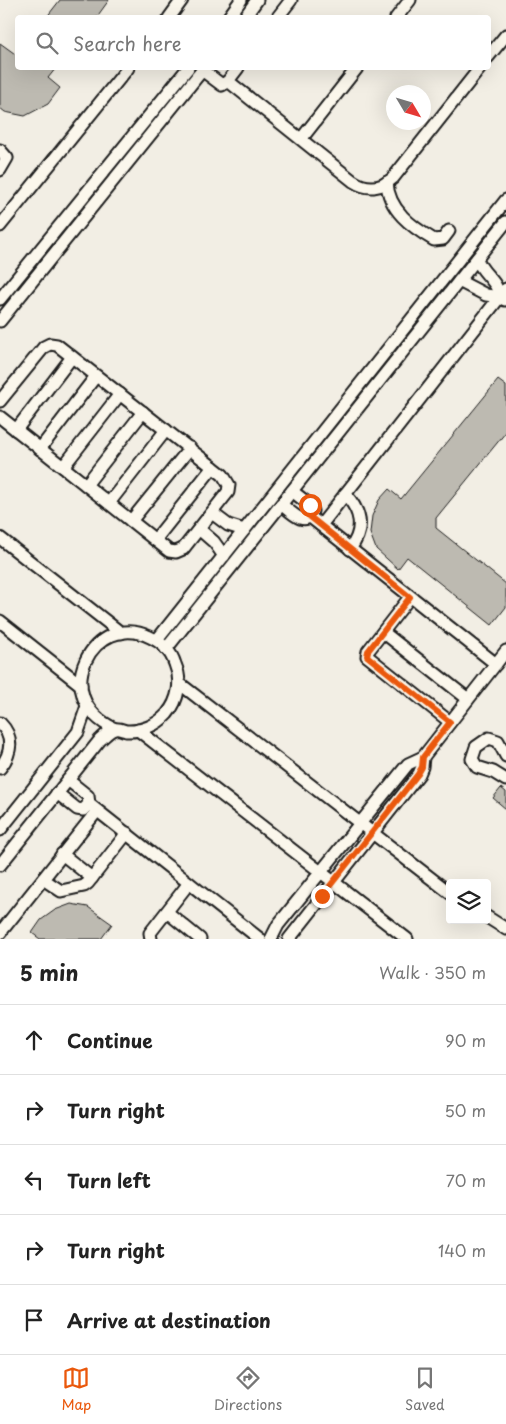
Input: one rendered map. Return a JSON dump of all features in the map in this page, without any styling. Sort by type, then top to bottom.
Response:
[{"type":"street","points":[[171,15],[182,0]]},
{"type":"street","points":[[230,15],[241,0]]},
{"type":"street","points":[[246,15],[257,0]]},
{"type":"street","points":[[279,15],[291,0]]},
{"type":"street","points":[[398,15],[410,0]]},
{"type":"street","points":[[491,53],[506,35]]},
{"type":"street","points":[[0,226],[126,70]]},
{"type":"street","points":[[0,299],[186,70]]},
{"type":"street","points":[[0,321],[202,70]]},
{"type":"street","points":[[204,70],[222,85],[232,72],[302,138],[358,184],[375,187],[388,182],[478,70]]},
{"type":"street","points":[[302,138],[355,70]]},
{"type":"street","points":[[0,150],[7,158],[0,170]]},
{"type":"street","points":[[388,182],[392,204],[411,223],[434,240],[443,239],[450,231]]},
{"type":"street","points":[[157,640],[506,200]]},
{"type":"street","points":[[166,648],[506,222]]},
{"type":"street","points":[[477,259],[480,266],[494,281],[504,296]]},
{"type":"street","points":[[459,281],[486,295],[504,296]]},
{"type":"street","points":[[321,525],[504,296]]},
{"type":"street","points":[[0,401],[47,345],[57,345],[213,466],[226,478],[229,488],[183,549],[176,552],[169,551],[0,417]]},
{"type":"street","points":[[16,430],[72,357]]},
{"type":"street","points":[[40,449],[96,376]]},
{"type":"street","points":[[63,467],[120,394]]},
{"type":"street","points":[[86,486],[143,412]]},
{"type":"street","points":[[109,503],[166,430]]},
{"type":"street","points":[[131,522],[190,448]]},
{"type":"street","points":[[155,540],[213,466]]},
{"type":"street","points":[[281,504],[299,518],[304,519],[309,516],[312,511],[310,505],[292,491]]},
{"type":"street","points":[[345,494],[354,504],[360,521],[357,538],[350,549]]},
{"type":"street","points":[[212,513],[228,525],[244,530]]},
{"type":"street","points":[[309,516],[496,664]]},
{"type":"street","points":[[199,529],[214,542],[224,556]]},
{"type":"street","points":[[0,538],[121,633]]},
{"type":"street","points":[[410,597],[368,651],[367,656],[450,722]]},
{"type":"street","points":[[0,621],[81,685]]},
{"type":"street","points":[[383,632],[468,699]]},
{"type":"street","points":[[121,633],[146,635],[157,640],[166,648],[178,671],[179,683],[176,700],[167,714],[154,724],[138,730],[115,729],[95,716],[87,706],[81,685],[82,670],[92,652],[107,638],[121,633]]},
{"type":"street","points":[[271,939],[278,925],[408,764],[423,757],[506,651]]},
{"type":"street","points":[[179,683],[371,834],[446,890]]},
{"type":"street","points":[[0,830],[78,732],[87,706]]},
{"type":"street","points":[[0,723],[7,732],[10,742],[9,753],[2,763]]},
{"type":"street","points":[[0,865],[100,740],[115,729]]},
{"type":"street","points":[[138,730],[407,939]]},
{"type":"street","points":[[506,756],[498,741],[489,738],[476,747],[472,759],[477,767],[493,772],[506,780]]},
{"type":"street","points":[[289,939],[418,774],[422,767],[423,757]]},
{"type":"street","points":[[68,780],[88,796],[93,807],[260,939]]},
{"type":"street","points":[[57,793],[77,809],[83,810],[93,807]]},
{"type":"street","points":[[0,932],[62,854],[93,807]]},
{"type":"street","points":[[43,879],[56,889],[66,892],[84,886],[127,834]]},
{"type":"street","points":[[62,854],[92,878]]},
{"type":"street","points":[[151,939],[150,933],[190,883]]},
{"type":"street","points":[[166,912],[200,939]]},
{"type":"street","points":[[491,920],[506,929]]},
{"type":"building","points":[[60,0],[109,0],[98,15],[48,15]]},
{"type":"building","points":[[0,43],[15,54],[15,70],[54,70],[48,78],[60,88],[48,104],[25,116],[5,112],[0,108]]},
{"type":"building","points":[[498,380],[506,386],[506,432],[436,518],[436,528],[506,584],[506,607],[492,625],[407,557],[398,569],[376,549],[370,533],[372,516],[379,500],[389,489],[401,499]]},
{"type":"building","points":[[501,788],[506,792],[506,809],[493,798]]},
{"type":"building","points":[[71,904],[88,907],[112,924],[101,939],[40,939],[32,933],[41,920],[55,910]]},
{"type":"route","points":[[310,505],[312,511],[309,516],[410,597],[368,651],[367,656],[450,722],[423,757],[421,771],[322,896]]}]
